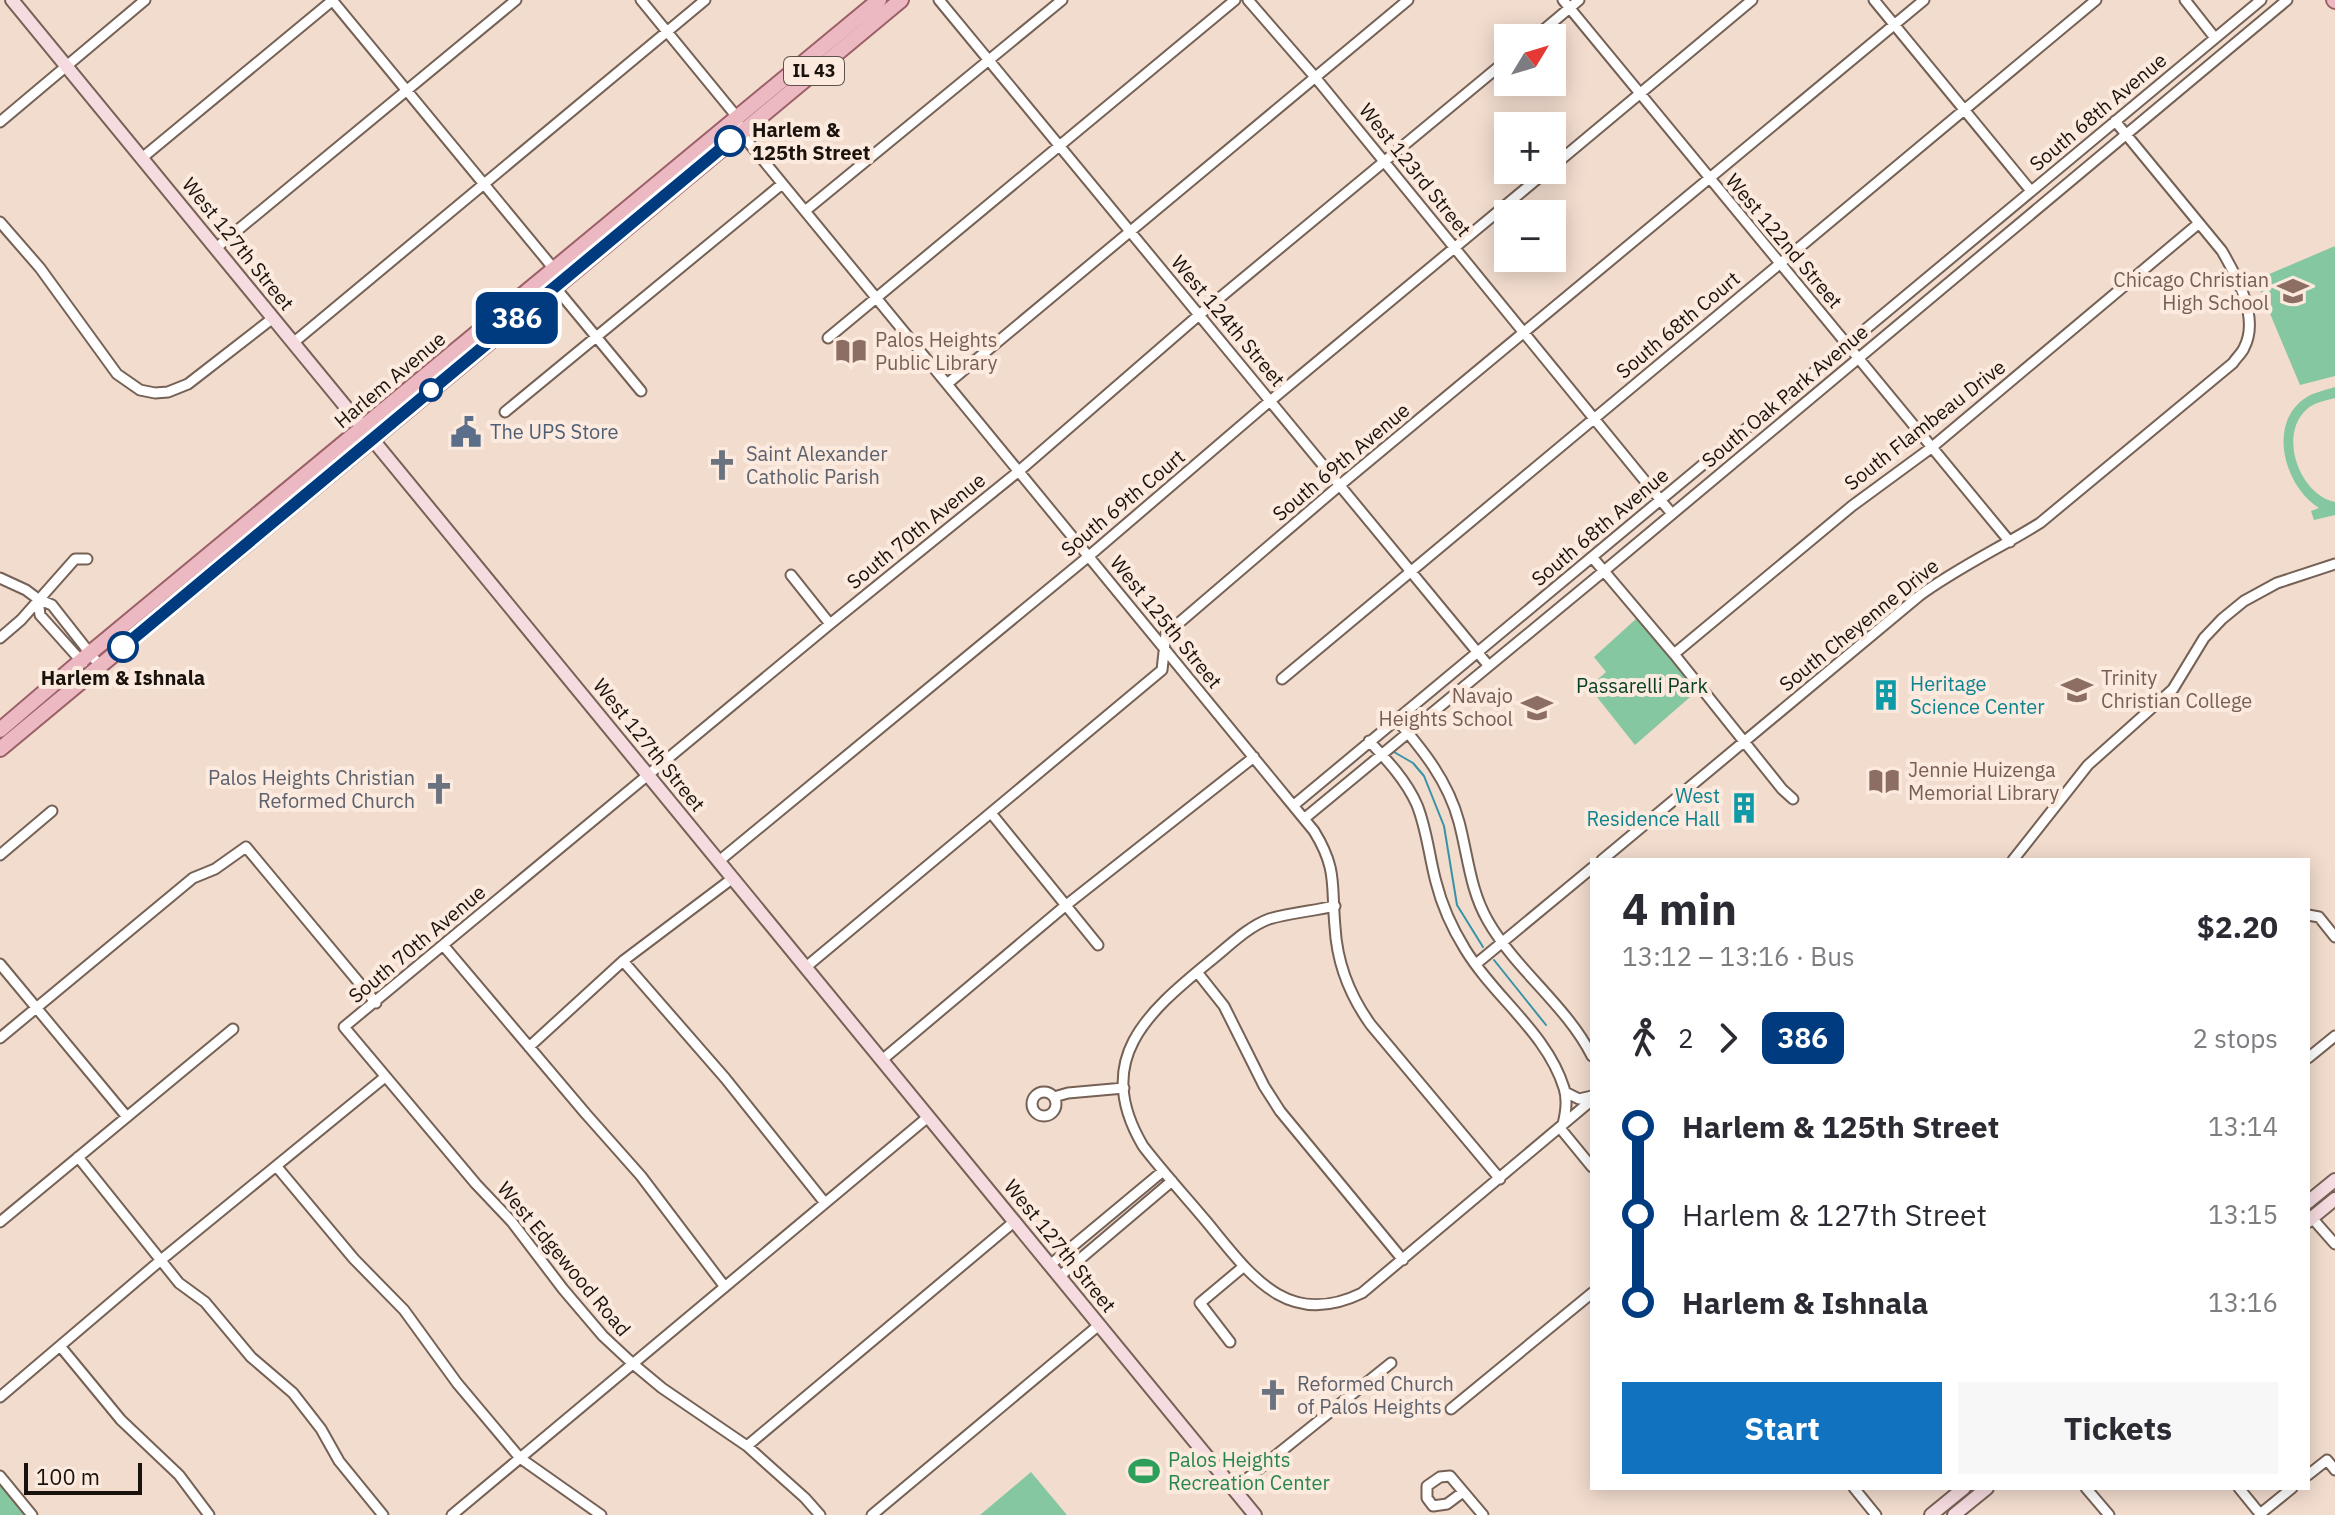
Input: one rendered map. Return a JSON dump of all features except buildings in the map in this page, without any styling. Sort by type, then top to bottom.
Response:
[{"type":"main road","name":"West 127th Street","points":[[12,0],[1255,1515]]},
{"type":"main road","name":"Harlem Avenue","points":[[0,749],[368,434],[554,269],[879,0]]},
{"type":"main road","name":"Harlem Avenue","points":[[0,730],[86,657],[555,287],[901,0]]},
{"type":"main road","points":[[2310,1200],[2335,1180]]},
{"type":"main road","points":[[2310,1220],[2335,1199]]},
{"type":"main road","points":[[1931,1515],[1961,1490]]},
{"type":"main road","points":[[1955,1515],[1985,1490]]},
{"type":"street","points":[[0,122],[145,0]]},
{"type":"street","points":[[142,158],[332,0],[554,269],[555,287],[641,391]]},
{"type":"street","points":[[216,248],[516,0]]},
{"type":"street","name":"West 125th Street","points":[[641,0],[737,117],[740,132],[782,184],[1305,818],[1331,864],[1335,927],[1344,975],[1358,1007],[1500,1179]]},
{"type":"street","points":[[293,343],[705,0]]},
{"type":"street","name":"West 124th Street","points":[[939,0],[1488,665]]},
{"type":"street","points":[[805,211],[1062,0]]},
{"type":"street","points":[[828,338],[1235,0]]},
{"type":"street","name":"West 123rd Street","points":[[1248,0],[1315,77],[1672,514]]},
{"type":"street","points":[[947,384],[1408,0]]},
{"type":"street","points":[[1547,24],[1566,4],[1579,0]]},
{"type":"street","name":"South 69th Court","points":[[1566,155],[1752,0]]},
{"type":"street","points":[[1874,0],[2031,191]]},
{"type":"street","name":"South 69th Avenue","points":[[806,967],[1162,670],[1166,634],[1340,485],[1924,0]]},
{"type":"street","name":"South 68th Court","points":[[1282,679],[2096,0]]},
{"type":"street","points":[[2185,0],[2215,38]]},
{"type":"street","name":"South 68th Avenue","points":[[1294,805],[2261,0]]},
{"type":"street","name":"South Oak Park Avenue","points":[[1305,818],[2287,0]]},
{"type":"street","name":"West 122nd Street","points":[[1566,4],[2010,542]]},
{"type":"street","name":"South 70th Avenue","points":[[344,1027],[1019,471],[1199,315],[1494,71]]},
{"type":"street","points":[[2115,121],[2198,224]]},
{"type":"street","points":[[505,412],[782,184]]},
{"type":"street","name":"South 69th Court","points":[[719,861],[1089,556],[1531,184]]},
{"type":"street","points":[[0,222],[40,268],[117,374],[132,387],[148,393],[168,392],[188,384],[273,318]]},
{"type":"street","name":"South Cheyenne Drive","points":[[1604,858],[1919,596],[1957,569],[2040,523],[2233,363],[2244,348],[2249,333],[2248,311],[2234,272],[2222,251],[2198,224]]},
{"type":"street","name":"South Flambeau Drive","points":[[1674,654],[1852,506],[1931,448],[2198,224]]},
{"type":"street","points":[[1592,557],[1793,799]]},
{"type":"street","points":[[0,638],[21,620],[75,559],[87,559]]},
{"type":"street","points":[[2015,858],[2088,765],[2173,689],[2204,638],[2222,619],[2244,601],[2277,583],[2335,564]]},
{"type":"street","points":[[791,575],[830,624]]},
{"type":"street","points":[[0,578],[52,605],[95,670]]},
{"type":"street","points":[[38,599],[40,615],[86,657]]},
{"type":"street","points":[[1396,719],[1427,756],[1448,790],[1459,820],[1478,901],[1503,943],[1574,1028],[1590,1053]]},
{"type":"street","points":[[1369,741],[1403,779],[1415,801],[1425,826],[1443,906],[1455,933],[1476,964],[1550,1055],[1567,1102],[1562,1126],[1590,1164]]},
{"type":"street","points":[[882,1060],[1065,906],[1254,757]]},
{"type":"street","points":[[0,855],[52,811]]},
{"type":"street","points":[[991,813],[1098,945]]},
{"type":"street","points":[[0,1038],[193,878],[215,869],[246,847],[376,1003]]},
{"type":"street","points":[[1476,964],[1590,870]]},
{"type":"street","points":[[529,1047],[623,961],[733,878]]},
{"type":"street","points":[[1335,906],[1267,920],[1242,935],[1166,998],[1144,1022],[1130,1050],[1124,1088],[1133,1128],[1163,1171],[1256,1280],[1275,1294],[1303,1303],[1323,1305],[1362,1293],[1590,1100]]},
{"type":"street","points":[[2310,915],[2319,917],[2335,937]]},
{"type":"street","points":[[443,945],[641,1176],[725,1287]]},
{"type":"street","points":[[623,961],[725,1078],[825,1203]]},
{"type":"street","points":[[0,964],[127,1117]]},
{"type":"street","points":[[1197,972],[1224,1006],[1280,1111],[1403,1260]]},
{"type":"street","name":"West Edgewood Road","points":[[344,1027],[476,1184],[512,1222],[585,1315],[632,1363],[662,1388],[747,1446],[820,1515]]},
{"type":"street","points":[[0,1222],[233,1029]]},
{"type":"street","points":[[2310,1056],[2335,1036]]},
{"type":"street","points":[[0,1397],[161,1260],[385,1077]]},
{"type":"street","points":[[1054,1097],[1124,1088]]},
{"type":"street","points":[[1565,1092],[1579,1099],[1590,1098]]},
{"type":"street","points":[[452,1515],[928,1117]]},
{"type":"street","points":[[78,1157],[179,1283],[205,1302],[251,1357],[293,1393],[321,1429],[339,1461],[383,1515]]},
{"type":"street","points":[[277,1167],[354,1259],[404,1310],[457,1383],[520,1458],[601,1515]]},
{"type":"street","points":[[1050,1265],[1163,1171]]},
{"type":"street","points":[[1060,1276],[1172,1181]]},
{"type":"street","points":[[2310,1220],[2335,1244]]},
{"type":"street","points":[[747,1446],[1015,1221]]},
{"type":"street","points":[[1230,1342],[1200,1303],[1243,1267]]},
{"type":"street","points":[[1451,1409],[1590,1295]]},
{"type":"street","points":[[872,1515],[1099,1325]]},
{"type":"street","points":[[60,1346],[121,1420],[179,1475],[209,1515]]},
{"type":"street","points":[[1234,1489],[1391,1363]]},
{"type":"street","points":[[2310,1473],[2327,1460],[2335,1470]]},
{"type":"street","points":[[0,1476],[32,1515]]},
{"type":"street","points":[[1856,1490],[1876,1515]]},
{"type":"street","points":[[2088,1490],[2109,1515]]},
{"type":"street","points":[[2241,1490],[2260,1514],[2290,1490]]},
{"type":"street","points":[[1463,1492],[1483,1515]]},
{"type":"street","points":[[1945,1503],[1955,1515]]},
{"type":"green space","points":[[2335,246],[2335,376],[2300,385],[2258,285],[2260,278]]},
{"type":"green space","points":[[2335,387],[2335,398],[2316,403],[2306,410],[2294,434],[2294,449],[2303,477],[2323,497],[2335,502],[2335,515],[2314,520],[2311,511],[2319,508],[2298,487],[2290,473],[2284,443],[2285,428],[2290,414],[2300,402],[2312,394]]},
{"type":"green space","name":"Passarelli Park","points":[[1637,618],[1697,691],[1635,745],[1589,687],[1606,672],[1594,657]]},
{"type":"green space","points":[[1031,1472],[1067,1515],[980,1515]]},
{"type":"green space","points":[[0,1481],[28,1515],[0,1515]]},
{"type":"waterway","points":[[1394,752],[1413,763],[1424,776],[1444,826],[1457,905],[1483,947]]},
{"type":"waterway","points":[[1494,960],[1546,1025]]},
{"type":"bus line","name":"386","points":[[123,647],[730,141]]},
{"type":"place","name":"Harlem & 125th Street","points":[[730,141]]},
{"type":"place","name":"Chicago Christian High School","points":[[2293,291]]},
{"type":"place","name":"Palos Heights Public Library","points":[[851,351]]},
{"type":"place","name":"The UPS Store","points":[[466,432]]},
{"type":"place","name":"Saint Alexander Catholic Parish","points":[[722,465]]},
{"type":"place","name":"Harlem & Ishnala","points":[[123,647]]},
{"type":"place","name":"Trinity Christian College","points":[[2077,690]]},
{"type":"place","name":"Heritage Science Center","points":[[1886,695]]},
{"type":"place","name":"Navajo Heights School","points":[[1537,708]]},
{"type":"place","name":"Jennie Huizenga Memorial Library","points":[[1884,781]]},
{"type":"place","name":"Palos Heights Christian Reformed Church","points":[[439,789]]},
{"type":"place","name":"West Residence Hall","points":[[1744,808]]},
{"type":"place","name":"Reformed Church of Palos Heights","points":[[1273,1395]]},
{"type":"place","name":"Palos Heights Recreation Center","points":[[1144,1471]]}]
